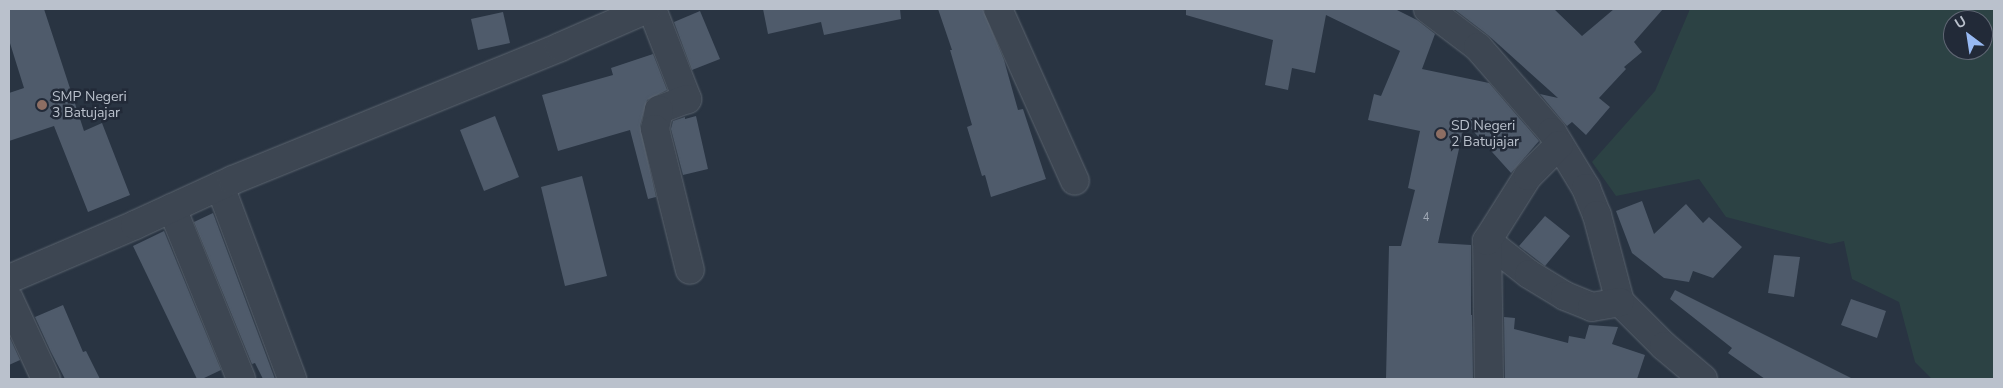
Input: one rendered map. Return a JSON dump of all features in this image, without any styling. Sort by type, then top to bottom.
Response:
[{"type":"street","points":[[9,279],[220,186],[560,48],[647,9]]},
{"type":"street","points":[[652,9],[686,99],[659,110],[655,129],[690,270]]},
{"type":"street","points":[[998,9],[1075,181]]},
{"type":"street","points":[[1431,10],[1478,47],[1552,132],[1586,188],[1597,215],[1620,302],[1664,346],[1703,379]]},
{"type":"street","points":[[1489,379],[1486,241],[1528,176],[1559,144]]},
{"type":"street","points":[[220,186],[292,379]]},
{"type":"street","points":[[172,208],[241,379]]},
{"type":"street","points":[[1486,241],[1529,274],[1565,296],[1592,307],[1620,302]]},
{"type":"street","points":[[9,299],[46,379]]},
{"type":"green space","points":[[1690,9],[1994,9],[1994,379],[1932,379],[1915,362],[1899,302],[1852,279],[1844,241],[1830,244],[1726,217],[1699,179],[1616,196],[1592,162],[1655,91]]},
{"type":"building","points":[[9,9],[44,9],[84,131],[102,123],[130,195],[88,212],[54,126],[9,141],[9,93],[24,88],[9,40]]},
{"type":"building","points":[[763,9],[900,9],[901,19],[824,35],[821,22],[768,34]]},
{"type":"building","points":[[938,9],[983,9],[1004,60],[1018,110],[1023,109],[1046,179],[991,197],[985,175],[982,176],[967,127],[972,125],[950,50],[952,50]]},
{"type":"building","points":[[1186,9],[1395,9],[1417,20],[1435,34],[1422,69],[1489,83],[1539,141],[1511,173],[1465,122],[1438,243],[1471,245],[1473,379],[1386,379],[1389,246],[1401,246],[1415,190],[1408,188],[1420,131],[1368,120],[1374,94],[1381,96],[1400,51],[1326,15],[1315,73],[1292,68],[1288,90],[1265,85],[1273,40],[1186,15]]},
{"type":"building","points":[[1454,9],[1554,9],[1582,36],[1614,9],[1663,9],[1634,42],[1642,52],[1624,67],[1626,69],[1599,98],[1610,107],[1586,135],[1572,122],[1567,126],[1540,94],[1558,98],[1488,35]]},
{"type":"building","points":[[700,11],[720,59],[692,70],[674,22]]},
{"type":"building","points":[[503,12],[510,43],[478,50],[471,19]]},
{"type":"building","points":[[653,54],[667,90],[647,100],[640,126],[656,197],[648,199],[630,130],[558,151],[542,95],[613,75],[611,68]]},
{"type":"building","points":[[495,116],[519,177],[484,191],[460,130]]},
{"type":"building","points":[[696,116],[708,169],[683,175],[671,129],[673,121]]},
{"type":"building","points":[[582,176],[607,276],[565,286],[541,187]]},
{"type":"building","points":[[1642,201],[1654,234],[1686,204],[1703,223],[1709,217],[1742,247],[1713,278],[1693,271],[1689,282],[1664,278],[1632,253],[1616,211]]},
{"type":"building","points":[[213,213],[275,379],[263,379],[255,363],[252,364],[194,222]]},
{"type":"building","points":[[1545,216],[1570,236],[1545,266],[1519,246]]},
{"type":"building","points":[[164,231],[221,370],[202,379],[197,379],[133,246]]},
{"type":"building","points":[[1774,255],[1800,257],[1794,297],[1768,293]]},
{"type":"building","points":[[1675,290],[1853,379],[1765,379],[1728,353],[1732,348],[1670,299]]},
{"type":"building","points":[[1851,299],[1886,311],[1877,338],[1841,325]]},
{"type":"building","points":[[63,305],[83,352],[86,351],[100,379],[65,379],[51,352],[35,317]]},
{"type":"building","points":[[1504,317],[1515,318],[1514,329],[1568,343],[1569,336],[1585,339],[1589,325],[1618,327],[1612,344],[1645,355],[1637,379],[1505,379]]},
{"type":"building","points":[[9,336],[20,360],[9,365]]},
{"type":"place","name":"SMP Negeri 3 Batujajar","points":[[42,105]]},
{"type":"place","name":"SD Negeri 2 Batujajar","points":[[1441,134]]}]
